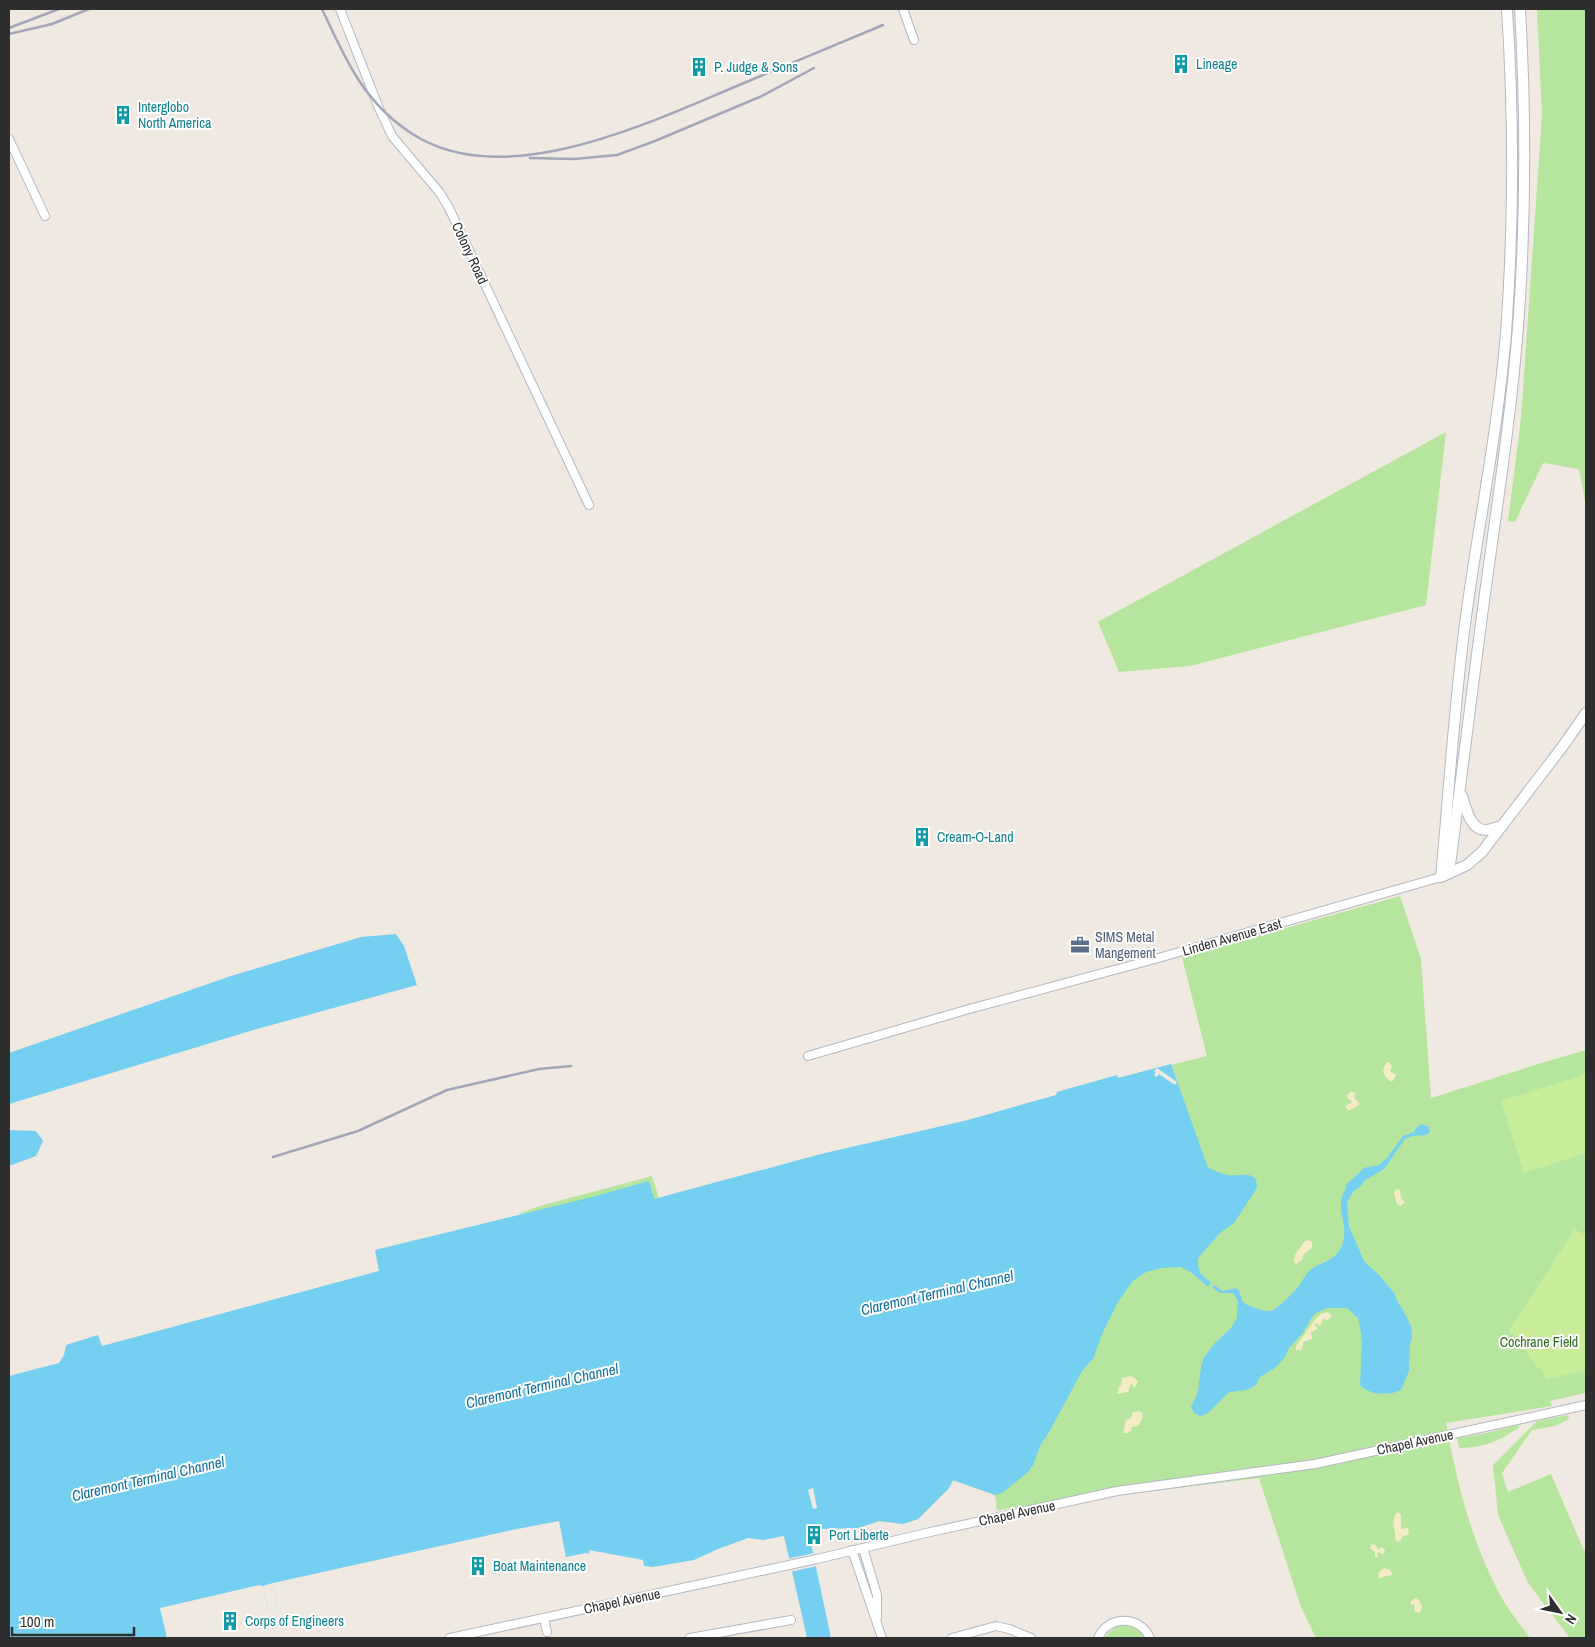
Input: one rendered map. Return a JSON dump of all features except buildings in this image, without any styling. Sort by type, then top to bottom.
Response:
[{"type":"street","name":"Colony Road","points":[[340,9],[378,106],[392,136],[440,193],[449,208],[590,505]]},
{"type":"street","points":[[903,9],[914,40]]},
{"type":"street","points":[[1445,875],[1464,633],[1493,447],[1505,342],[1512,202],[1510,55],[1507,9]]},
{"type":"street","points":[[1445,875],[1461,792],[1479,637],[1506,450],[1518,329],[1524,196],[1520,9]]},
{"type":"street","points":[[9,139],[45,216]]},
{"type":"street","name":"Linden Avenue East","points":[[808,1056],[969,1009],[1155,959],[1445,875],[1473,860],[1482,852],[1586,713]]},
{"type":"street","points":[[1461,792],[1469,818],[1474,825],[1486,830],[1502,826]]},
{"type":"street","name":"Chapel Avenue","points":[[450,1638],[788,1565],[1116,1491],[1315,1464],[1586,1405]]},
{"type":"street","points":[[863,1548],[877,1595],[878,1628]]},
{"type":"street","points":[[852,1550],[882,1638]]},
{"type":"street","points":[[544,1618],[547,1632]]},
{"type":"street","points":[[690,1638],[791,1620]]},
{"type":"street","points":[[1098,1638],[1101,1632],[1109,1625],[1116,1621],[1125,1620],[1140,1625],[1146,1630],[1150,1638]]},
{"type":"street","points":[[952,1638],[996,1626],[1032,1638]]},
{"type":"green space","points":[[1537,9],[1586,9],[1586,507],[1579,469],[1543,463],[1515,522],[1508,521],[1521,418],[1542,116]]},
{"type":"green space","points":[[1446,432],[1426,605],[1190,666],[1119,672],[1098,622]]},
{"type":"green space","name":"Cochrane Field","points":[[1400,896],[1421,959],[1431,1098],[1586,1050],[1586,1393],[1550,1401],[1552,1406],[1446,1423],[1460,1488],[1472,1530],[1488,1571],[1501,1597],[1530,1638],[1316,1638],[1301,1607],[1259,1478],[997,1510],[995,1495],[953,1480],[949,1488],[918,1519],[903,1524],[879,1521],[859,1528],[1118,1078],[1207,1056],[1182,957]]},
{"type":"green space","points":[[1586,1074],[1586,1153],[1524,1173],[1501,1101]]},
{"type":"green space","points":[[652,1176],[659,1198],[517,1214],[540,1206]]},
{"type":"green space","name":"Cochrane Field","points":[[1575,1229],[1586,1236],[1586,1370],[1547,1379],[1539,1368],[1536,1369],[1535,1364],[1509,1330]]},
{"type":"green space","points":[[1568,1415],[1569,1419],[1555,1426],[1532,1430],[1502,1473],[1508,1492],[1551,1474],[1586,1553],[1586,1638],[1570,1638],[1528,1583],[1498,1515],[1493,1465],[1537,1421]]},
{"type":"green space","points":[[1519,1425],[1519,1428],[1490,1443],[1459,1448],[1457,1437],[1481,1434]]},
{"type":"green space","points":[[1128,1624],[1140,1631],[1145,1638],[1104,1638],[1117,1625]]},
{"type":"sand","points":[[1389,1062],[1392,1066],[1390,1071],[1396,1075],[1392,1082],[1386,1078],[1383,1071],[1386,1063]]},
{"type":"sand","points":[[1351,1092],[1356,1093],[1354,1098],[1359,1102],[1359,1105],[1348,1111],[1345,1106],[1353,1102],[1347,1098]]},
{"type":"sand","points":[[1396,1189],[1400,1190],[1401,1198],[1405,1202],[1401,1206],[1397,1204],[1394,1194]]},
{"type":"sand","points":[[1305,1241],[1312,1242],[1312,1248],[1296,1264],[1294,1262],[1295,1255]]},
{"type":"sand","points":[[1328,1312],[1331,1318],[1323,1319],[1320,1326],[1316,1323],[1315,1325],[1318,1329],[1311,1332],[1312,1339],[1303,1342],[1301,1350],[1296,1350],[1296,1346],[1316,1318]]},
{"type":"sand","points":[[1131,1376],[1138,1381],[1136,1386],[1133,1388],[1131,1384],[1128,1392],[1117,1394],[1122,1378]]},
{"type":"sand","points":[[1140,1411],[1143,1418],[1138,1426],[1132,1427],[1131,1431],[1127,1433],[1123,1433],[1126,1420],[1131,1418],[1133,1412]]},
{"type":"sand","points":[[1397,1512],[1401,1514],[1401,1529],[1408,1528],[1409,1531],[1408,1535],[1403,1536],[1398,1542],[1395,1540],[1394,1522]]},
{"type":"sand","points":[[1371,1544],[1376,1545],[1378,1550],[1381,1547],[1383,1548],[1385,1550],[1383,1555],[1379,1552],[1377,1554],[1378,1557],[1375,1558],[1375,1552],[1370,1548]]},
{"type":"sand","points":[[1384,1568],[1390,1570],[1393,1575],[1379,1579],[1378,1573]]},
{"type":"sand","points":[[1415,1598],[1419,1600],[1422,1606],[1419,1613],[1414,1611],[1415,1605],[1410,1604]]},
{"type":"water","points":[[396,934],[404,946],[417,985],[257,1029],[9,1104],[9,1053],[231,976],[361,937]]},
{"type":"water","name":"Claremont Terminal Channel","points":[[1171,1064],[1208,1168],[1225,1174],[1249,1175],[1256,1179],[1257,1188],[1234,1223],[1220,1233],[1198,1258],[1200,1272],[1211,1282],[1208,1287],[1192,1273],[1181,1267],[1162,1268],[1146,1272],[1132,1282],[1118,1302],[1103,1332],[1093,1359],[1082,1371],[1041,1444],[1033,1465],[1027,1473],[1002,1493],[995,1495],[953,1480],[949,1488],[918,1519],[903,1524],[879,1521],[859,1528],[823,1529],[809,1534],[831,1638],[807,1638],[784,1536],[763,1540],[748,1538],[694,1560],[653,1567],[636,1565],[586,1553],[566,1557],[559,1521],[273,1583],[278,1607],[268,1609],[263,1586],[259,1585],[160,1608],[167,1638],[9,1638],[9,1376],[59,1363],[64,1355],[66,1345],[98,1335],[102,1346],[379,1271],[375,1250],[592,1197],[649,1181],[654,1199],[821,1154],[968,1120],[1056,1095],[1057,1092],[1117,1075],[1118,1078]]},
{"type":"water","points":[[1422,1124],[1429,1127],[1430,1132],[1426,1135],[1412,1136],[1405,1139],[1384,1169],[1364,1181],[1352,1193],[1347,1203],[1349,1226],[1364,1261],[1395,1294],[1411,1326],[1409,1371],[1401,1390],[1379,1394],[1368,1391],[1360,1385],[1362,1343],[1358,1318],[1347,1308],[1327,1308],[1314,1314],[1302,1334],[1289,1348],[1285,1357],[1275,1368],[1260,1377],[1256,1385],[1247,1390],[1229,1392],[1208,1413],[1200,1416],[1194,1413],[1191,1407],[1198,1392],[1204,1357],[1231,1328],[1237,1318],[1238,1301],[1233,1293],[1220,1293],[1212,1287],[1214,1285],[1223,1291],[1236,1289],[1242,1301],[1264,1311],[1277,1308],[1297,1289],[1310,1270],[1333,1258],[1342,1245],[1344,1230],[1341,1202],[1346,1185],[1364,1168],[1379,1165],[1386,1159],[1403,1136],[1414,1132]]},
{"type":"water","points":[[9,1130],[36,1131],[43,1141],[36,1156],[9,1166]]},
{"type":"pier","points":[[1157,1068],[1177,1082],[1175,1085],[1159,1074],[1157,1077],[1154,1075],[1156,1072],[1154,1071]]},
{"type":"pier","points":[[813,1488],[817,1508],[813,1509],[808,1490]]},
{"type":"pier","points":[[589,1550],[643,1560],[644,1566],[643,1568],[636,1567],[590,1556]]},
{"type":"pier","points":[[814,1553],[817,1566],[790,1572],[787,1559]]},
{"type":"pier","points":[[273,1583],[278,1607],[268,1609],[263,1586]]},
{"type":"railway","points":[[9,28],[59,9]]},
{"type":"railway","points":[[9,34],[52,24],[89,9]]},
{"type":"railway","points":[[322,9],[357,78],[394,121],[411,133],[447,150],[487,156],[529,155],[572,147],[615,134],[657,119],[883,25]]},
{"type":"railway","points":[[530,158],[574,159],[617,155],[762,96],[814,68]]},
{"type":"railway","points":[[273,1157],[358,1131],[447,1090],[539,1069],[571,1066]]},
{"type":"place","name":"Lineage","points":[[1181,64]]},
{"type":"place","name":"P. Judge & Sons","points":[[699,67]]},
{"type":"place","name":"Interglobo North America","points":[[123,115]]},
{"type":"place","name":"Cream-O-Land","points":[[922,837]]},
{"type":"place","name":"SIMS Metal Mangement","points":[[1080,945]]},
{"type":"place","name":"Port Liberte","points":[[814,1535]]},
{"type":"place","name":"Boat Maintenance","points":[[478,1566]]},
{"type":"place","name":"Corps of Engineers","points":[[230,1621]]}]
